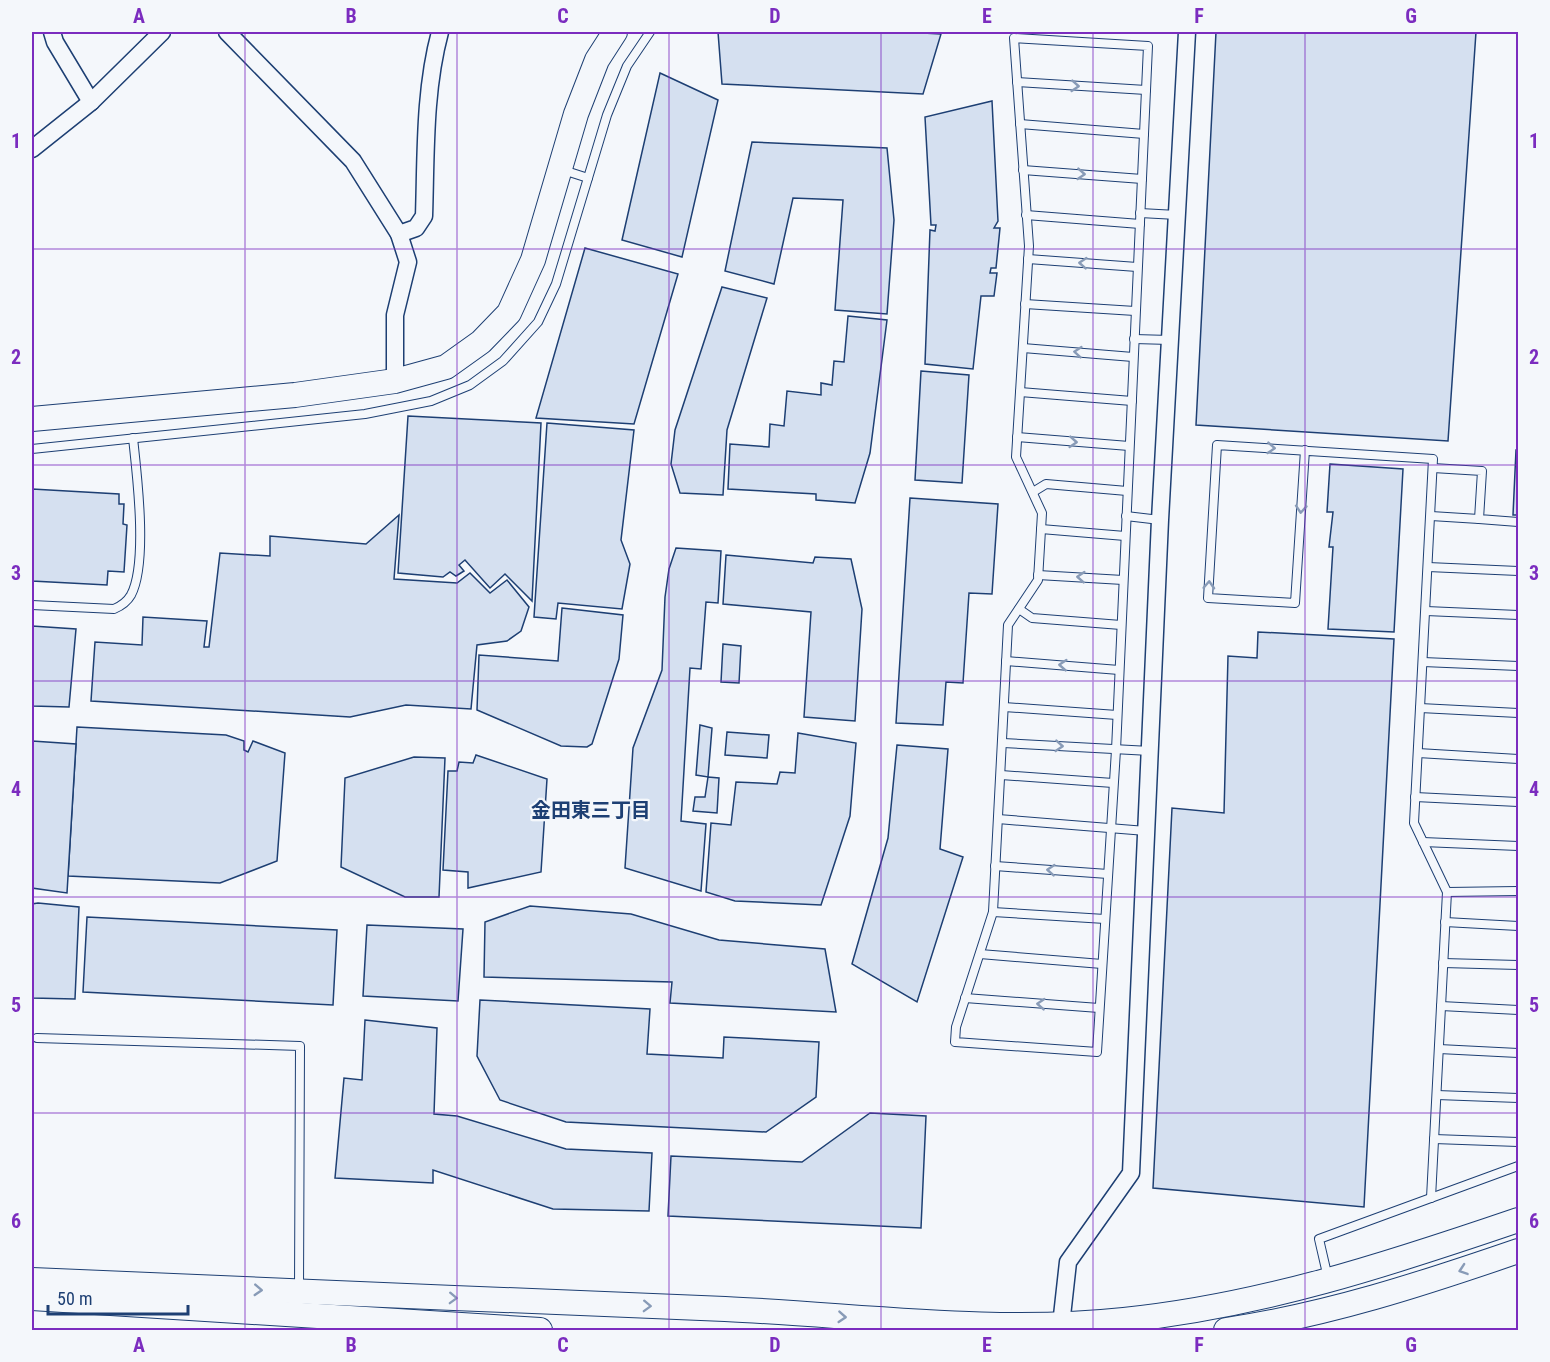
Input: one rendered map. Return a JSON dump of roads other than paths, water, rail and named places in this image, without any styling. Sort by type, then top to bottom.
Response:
[{"type":"street","points":[[52,32],[55,42],[91,102]]},
{"type":"street","points":[[32,149],[91,102],[162,32]]},
{"type":"street","points":[[227,32],[353,161],[399,234],[408,262],[395,315],[395,381]]},
{"type":"street","points":[[399,234],[416,228],[424,216],[427,117],[434,51],[440,32]]},
{"type":"street","points":[[32,420],[295,395],[395,381],[447,367],[481,342],[508,313],[533,260],[576,114],[597,60],[615,32]]},
{"type":"street","points":[[1061,1325],[1068,1262],[1131,1173],[1160,520],[1186,32]]},
{"type":"street","points":[[32,1280],[730,1309],[908,1326],[1061,1325],[1126,1320],[1236,1304],[1329,1281],[1518,1220]]},
{"type":"street","points":[[1226,1330],[1347,1307],[1397,1293],[1518,1251]]},
{"type":"street","points":[[32,1298],[360,1325],[540,1330]]},
{"type":"lane","points":[[32,449],[365,414],[431,400],[470,385],[503,361],[538,322],[556,284],[607,115],[627,66],[650,32]]},
{"type":"lane","points":[[1015,35],[1148,46],[1116,750],[1097,1052],[955,1042],[956,1027],[993,912],[1008,625],[1038,580],[1042,513],[1016,457],[1028,260],[1017,82],[1015,35]]},
{"type":"lane","points":[[1017,82],[1146,90]]},
{"type":"lane","points":[[1020,124],[1144,134]]},
{"type":"lane","points":[[561,169],[588,178]]},
{"type":"lane","points":[[1023,170],[1142,179]]},
{"type":"lane","points":[[1140,213],[1177,215]]},
{"type":"lane","points":[[1026,215],[1140,224]]},
{"type":"lane","points":[[1028,260],[1137,267]]},
{"type":"lane","points":[[1025,304],[1135,311]]},
{"type":"lane","points":[[1134,339],[1170,340]]},
{"type":"lane","points":[[1023,348],[1133,357]]},
{"type":"lane","points":[[1020,392],[1132,401]]},
{"type":"lane","points":[[1017,437],[1129,446]]},
{"type":"lane","points":[[32,605],[114,609],[130,597],[136,582],[141,507],[133,438]]},
{"type":"lane","points":[[1305,450],[1295,603],[1208,598],[1217,445],[1305,450],[1433,459],[1414,823],[1447,891],[1431,1198]]},
{"type":"lane","points":[[1433,468],[1482,471],[1479,519]]},
{"type":"lane","points":[[1033,492],[1046,484],[1127,491]]},
{"type":"lane","points":[[1126,516],[1160,520]]},
{"type":"lane","points":[[1431,516],[1518,522]]},
{"type":"lane","points":[[1041,529],[1125,536]]},
{"type":"lane","points":[[1428,567],[1518,571]]},
{"type":"lane","points":[[1038,575],[1124,580]]},
{"type":"lane","points":[[1019,609],[1032,618],[1121,625]]},
{"type":"lane","points":[[1426,611],[1518,615]]},
{"type":"lane","points":[[1006,661],[1119,670]]},
{"type":"lane","points":[[1423,662],[1518,666]]},
{"type":"lane","points":[[1004,707],[1117,714]]},
{"type":"lane","points":[[1420,708],[1518,713]]},
{"type":"lane","points":[[1003,743],[1150,752]]},
{"type":"lane","points":[[1418,753],[1518,759]]},
{"type":"lane","points":[[1001,775],[1113,783]]},
{"type":"lane","points":[[1415,797],[1518,802]]},
{"type":"lane","points":[[998,819],[1146,831]]},
{"type":"lane","points":[[1423,842],[1518,846]]},
{"type":"lane","points":[[995,866],[1108,874]]},
{"type":"lane","points":[[1447,891],[1518,891]]},
{"type":"lane","points":[[993,912],[1105,919]]},
{"type":"lane","points":[[1445,922],[1518,926]]},
{"type":"lane","points":[[980,954],[1102,964]]},
{"type":"lane","points":[[1443,963],[1518,965]]},
{"type":"lane","points":[[965,998],[1099,1008]]},
{"type":"lane","points":[[1441,1006],[1518,1010]]},
{"type":"lane","points":[[37,1038],[300,1046],[299,1292]]},
{"type":"lane","points":[[1439,1049],[1518,1053]]},
{"type":"lane","points":[[1437,1095],[1518,1098]]},
{"type":"lane","points":[[1434,1139],[1518,1142]]},
{"type":"lane","points":[[1329,1281],[1319,1239],[1518,1166]]},
{"type":"district","name":"金田東三丁目","points":[[591,810]]}]
